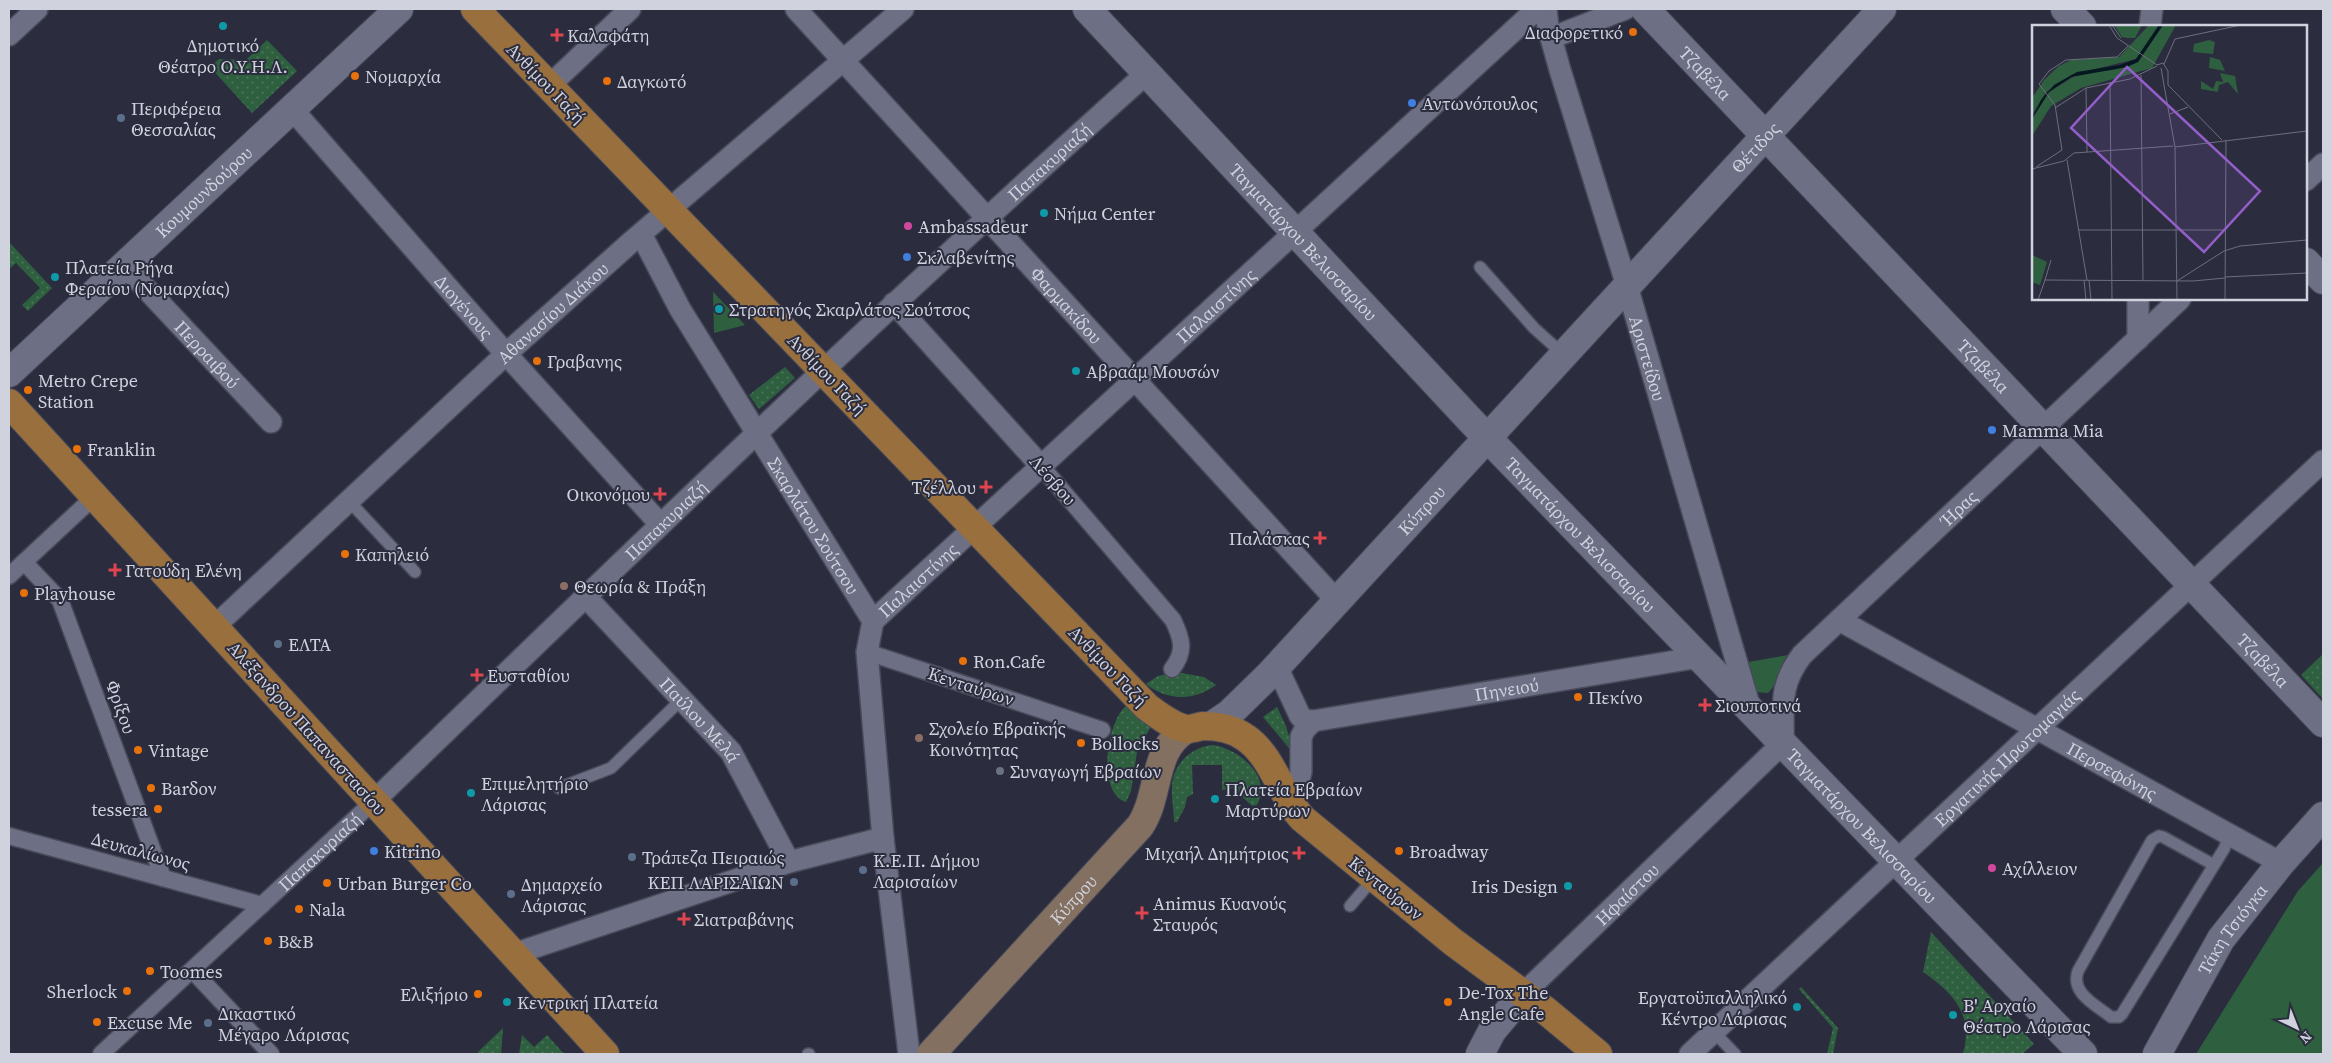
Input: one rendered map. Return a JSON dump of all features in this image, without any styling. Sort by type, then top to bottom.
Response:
[{"type":"main road","name":"Ανθίμου Γαζή","points":[[475,9],[1147,707],[1173,723],[1199,728]]},
{"type":"main road","name":"Αλέξανδρου Παπαναστασίου","points":[[9,403],[605,1054]]},
{"type":"main road","name":"Κενταύρων","points":[[1199,728],[1242,735],[1260,750],[1292,806],[1303,819],[1453,942],[1523,994],[1598,1054]]},
{"type":"main road","name":"Κύπρου","points":[[931,1054],[1140,826],[1153,796],[1162,758],[1173,740],[1199,728]]},
{"type":"street","points":[[9,35],[37,9]]},
{"type":"street","name":"Κουμουνδούρου","points":[[9,372],[399,9]]},
{"type":"street","points":[[549,86],[630,9]]},
{"type":"street","name":"Φαρμακίδου","points":[[796,9],[1337,601]]},
{"type":"street","name":"Αθανασίου Διάκου","points":[[214,627],[506,354],[641,234],[903,9]]},
{"type":"street","name":"Ταγματάρχου Βελισσαρίου","points":[[1087,9],[1487,438],[2083,1054]]},
{"type":"street","name":"Παλαιστίνης","points":[[873,620],[1537,9]]},
{"type":"street","name":"Αριστείδου","points":[[1546,9],[1551,38],[1627,286],[1750,708]]},
{"type":"street","points":[[1551,38],[1624,9]]},
{"type":"street","name":"Τζαβέλα","points":[[1645,9],[2323,723]]},
{"type":"street","name":"Θέτιδος","points":[[1627,286],[1882,9]]},
{"type":"street","points":[[2065,9],[2081,25]]},
{"type":"street","points":[[2150,25],[2152,9]]},
{"type":"street","name":"Παπακυριαζή","points":[[101,1054],[374,801],[660,524],[894,303],[986,217],[1147,73]]},
{"type":"street","name":"Διογένους","points":[[292,109],[506,354],[660,524]]},
{"type":"street","points":[[2307,179],[2323,164]]},
{"type":"street","name":"Σκαρλάτου Σούτσου","points":[[641,234],[680,309],[873,620]]},
{"type":"street","points":[[2307,263],[2323,280]]},
{"type":"street","name":"Περραιβού","points":[[124,265],[271,422]]},
{"type":"street","name":"Κύπρου","points":[[1199,728],[1245,699],[1277,666],[1627,286]]},
{"type":"street","points":[[2138,300],[2138,338]]},
{"type":"street","name":"Ήρας","points":[[1783,743],[1784,687],[1789,673],[1802,655],[2179,300]]},
{"type":"street","name":"Λέσβου","points":[[894,303],[1040,466],[1173,620],[1182,645],[1180,658],[1172,668]]},
{"type":"street","name":"Εργατικής Πρωτομαγιάς","points":[[1690,1054],[2323,461]]},
{"type":"street","points":[[9,576],[94,496]]},
{"type":"street","name":"Φρίξου","points":[[24,562],[60,600],[163,878]]},
{"type":"street","name":"Παύλου Μελά","points":[[586,596],[731,752],[789,862]]},
{"type":"street","points":[[873,620],[867,652],[883,838],[909,1054]]},
{"type":"street","name":"Περσεφόνης","points":[[1839,620],[2281,863]]},
{"type":"street","name":"Κενταύρων","points":[[867,652],[1102,730]]},
{"type":"street","name":"Πηνειού","points":[[1313,722],[1700,657]]},
{"type":"street","points":[[1277,666],[1300,716],[1313,722],[1304,729],[1301,737],[1301,772],[1292,806]]},
{"type":"street","name":"Ηφαίστου","points":[[1480,1054],[1492,1031],[1523,994],[1783,743]]},
{"type":"street","name":"Τάκη Τσιόγκα","points":[[2157,1054],[2221,939],[2281,863],[2323,816]]},
{"type":"street","name":"Δευκαλίωνος","points":[[9,836],[262,905]]},
{"type":"street","points":[[514,954],[789,862],[883,838]]},
{"type":"street","points":[[192,970],[271,1054]]},
{"type":"lane","points":[[1480,267],[1534,328],[1564,354]]},
{"type":"lane","points":[[349,501],[415,572]]},
{"type":"lane","points":[[559,788],[611,768],[682,699]]},
{"type":"lane","points":[[2214,865],[2163,836],[2152,840],[2078,970],[2075,982],[2081,993],[2111,1017],[2119,1017],[2122,1014],[2214,865],[2230,835]]},
{"type":"lane","points":[[1350,906],[1374,878]]},
{"type":"lane","points":[[1714,1032],[1735,1054]]},
{"type":"green space","points":[[267,40],[297,71],[252,113],[210,67],[219,59],[246,60]]},
{"type":"green space","points":[[9,242],[52,288],[28,311],[22,305],[40,288],[16,263],[9,269]]},
{"type":"green space","points":[[713,292],[745,325],[714,333]]},
{"type":"green space","points":[[785,367],[795,378],[759,409],[749,395]]},
{"type":"green space","points":[[2323,654],[2323,699],[2301,675]]},
{"type":"green space","points":[[1788,655],[1782,664],[1772,689],[1768,693],[1757,692],[1750,687],[1748,662]]},
{"type":"green space","points":[[1176,672],[1204,677],[1216,685],[1199,694],[1181,697],[1163,694],[1146,684],[1158,676]]},
{"type":"green space","points":[[1126,706],[1130,706],[1149,723],[1150,728],[1137,752],[1131,791],[1126,802],[1117,796],[1111,785],[1108,772],[1108,756],[1114,726],[1119,714]]},
{"type":"green space","points":[[1277,707],[1286,726],[1292,747],[1289,748],[1263,717]]},
{"type":"green space","points":[[1212,745],[1222,747],[1242,758],[1257,774],[1261,794],[1257,805],[1252,806],[1233,788],[1222,790],[1222,765],[1192,765],[1193,794],[1187,797],[1185,807],[1177,822],[1174,822],[1172,789],[1175,772],[1182,760],[1187,756],[1199,748]]},
{"type":"green space","points":[[2323,863],[2323,1054],[2196,1054],[2298,891]]},
{"type":"green space","points":[[1931,932],[2034,1044],[2022,1054],[1963,1054],[1966,1027],[1963,1016],[1952,997],[1923,972]]},
{"type":"green space","points":[[1801,987],[1838,1028],[1833,1054],[1827,1054],[1833,1028],[1799,989]]},
{"type":"green space","points":[[503,1028],[501,1054],[479,1054],[478,1052]]},
{"type":"green space","points":[[522,1035],[534,1047],[547,1035],[564,1054],[519,1054]]},
{"type":"place","name":"Δημοτικό Θέατρο Ο.Υ.Η.Λ.","points":[[223,26]]},
{"type":"place","name":"Διαφορετικό","points":[[1633,32]]},
{"type":"place","name":"Καλαφάτη","points":[[557,35]]},
{"type":"place","name":"Νομαρχία","points":[[355,76]]},
{"type":"place","name":"Δαγκωτό","points":[[607,81]]},
{"type":"place","name":"Αντωνόπουλος","points":[[1412,103]]},
{"type":"place","name":"Περιφέρεια Θεσσαλίας","points":[[121,118]]},
{"type":"place","name":"Νήμα Center","points":[[1044,213]]},
{"type":"place","name":"Ambassadeur","points":[[908,226]]},
{"type":"place","name":"Σκλαβενίτης","points":[[907,257]]},
{"type":"place","name":"Πλατεία Ρήγα Φεραίου (Νομαρχίας)","points":[[55,277]]},
{"type":"place","name":"Στρατηγός Σκαρλάτος Σούτσος","points":[[719,309]]},
{"type":"place","name":"Γραβανης","points":[[537,361]]},
{"type":"place","name":"Αβραάμ Μουσών","points":[[1076,371]]},
{"type":"place","name":"Metro Crepe Station","points":[[28,390]]},
{"type":"place","name":"Mamma Mia","points":[[1992,430]]},
{"type":"place","name":"Franklin","points":[[77,449]]},
{"type":"place","name":"Τζέλλου","points":[[986,487]]},
{"type":"place","name":"Οικονόμου","points":[[660,494]]},
{"type":"place","name":"Παλάσκας","points":[[1320,538]]},
{"type":"place","name":"Καπηλειό","points":[[345,554]]},
{"type":"place","name":"Γατούδη Ελένη","points":[[115,570]]},
{"type":"place","name":"Θεωρία & Πράξη","points":[[564,586]]},
{"type":"place","name":"Playhouse","points":[[24,593]]},
{"type":"place","name":"ΕΛΤΑ","points":[[278,644]]},
{"type":"place","name":"Ron.Cafe","points":[[963,661]]},
{"type":"place","name":"Ευσταθίου","points":[[477,675]]},
{"type":"place","name":"Πεκίνο","points":[[1578,697]]},
{"type":"place","name":"Σιουποτινά","points":[[1705,705]]},
{"type":"place","name":"Σχολείο Εβραϊκής Κοινότητας","points":[[919,738]]},
{"type":"place","name":"Bollocks","points":[[1081,743]]},
{"type":"place","name":"Vintage","points":[[138,750]]},
{"type":"place","name":"Συναγωγή Εβραίων","points":[[1000,771]]},
{"type":"place","name":"Barδον","points":[[151,788]]},
{"type":"place","name":"Επιμελητήριο Λάρισας","points":[[471,793]]},
{"type":"place","name":"Πλατεία Εβραίων Μαρτύρων","points":[[1215,799]]},
{"type":"place","name":"tessera","points":[[158,809]]},
{"type":"place","name":"Kitrino","points":[[374,851]]},
{"type":"place","name":"Broadway","points":[[1399,851]]},
{"type":"place","name":"Μιχαήλ Δημήτριος","points":[[1299,853]]},
{"type":"place","name":"Τράπεζα Πειραιώς","points":[[632,857]]},
{"type":"place","name":"Αχίλλειον","points":[[1992,868]]},
{"type":"place","name":"Κ.Ε.Π. Δήμου Λαρισαίων","points":[[863,870]]},
{"type":"place","name":"ΚΕΠ ΛΑΡΙΣΑΙΩΝ","points":[[794,882]]},
{"type":"place","name":"Urban Burger Co","points":[[327,883]]},
{"type":"place","name":"Iris Design","points":[[1568,886]]},
{"type":"place","name":"Δημαρχείο Λάρισας","points":[[511,894]]},
{"type":"place","name":"Nala","points":[[299,909]]},
{"type":"place","name":"Animus Κυανούς Σταυρός","points":[[1142,913]]},
{"type":"place","name":"Σιατραβάνης","points":[[684,919]]},
{"type":"place","name":"B&B","points":[[268,941]]},
{"type":"place","name":"Toomes","points":[[150,971]]},
{"type":"place","name":"Sherlock","points":[[127,991]]},
{"type":"place","name":"Ελιξήριο","points":[[478,994]]},
{"type":"place","name":"Κεντρική Πλατεία","points":[[507,1002]]},
{"type":"place","name":"De-Tox The Angle Cafe","points":[[1448,1002]]},
{"type":"place","name":"Εργατοϋπαλληλικό Κέντρο Λάρισας","points":[[1797,1007]]},
{"type":"place","name":"Β' Αρχαίο Θέατρο Λάρισας","points":[[1953,1015]]},
{"type":"place","name":"Excuse Me","points":[[97,1022]]},
{"type":"place","name":"Δικαστικό Μέγαρο Λάρισας","points":[[208,1023]]}]
